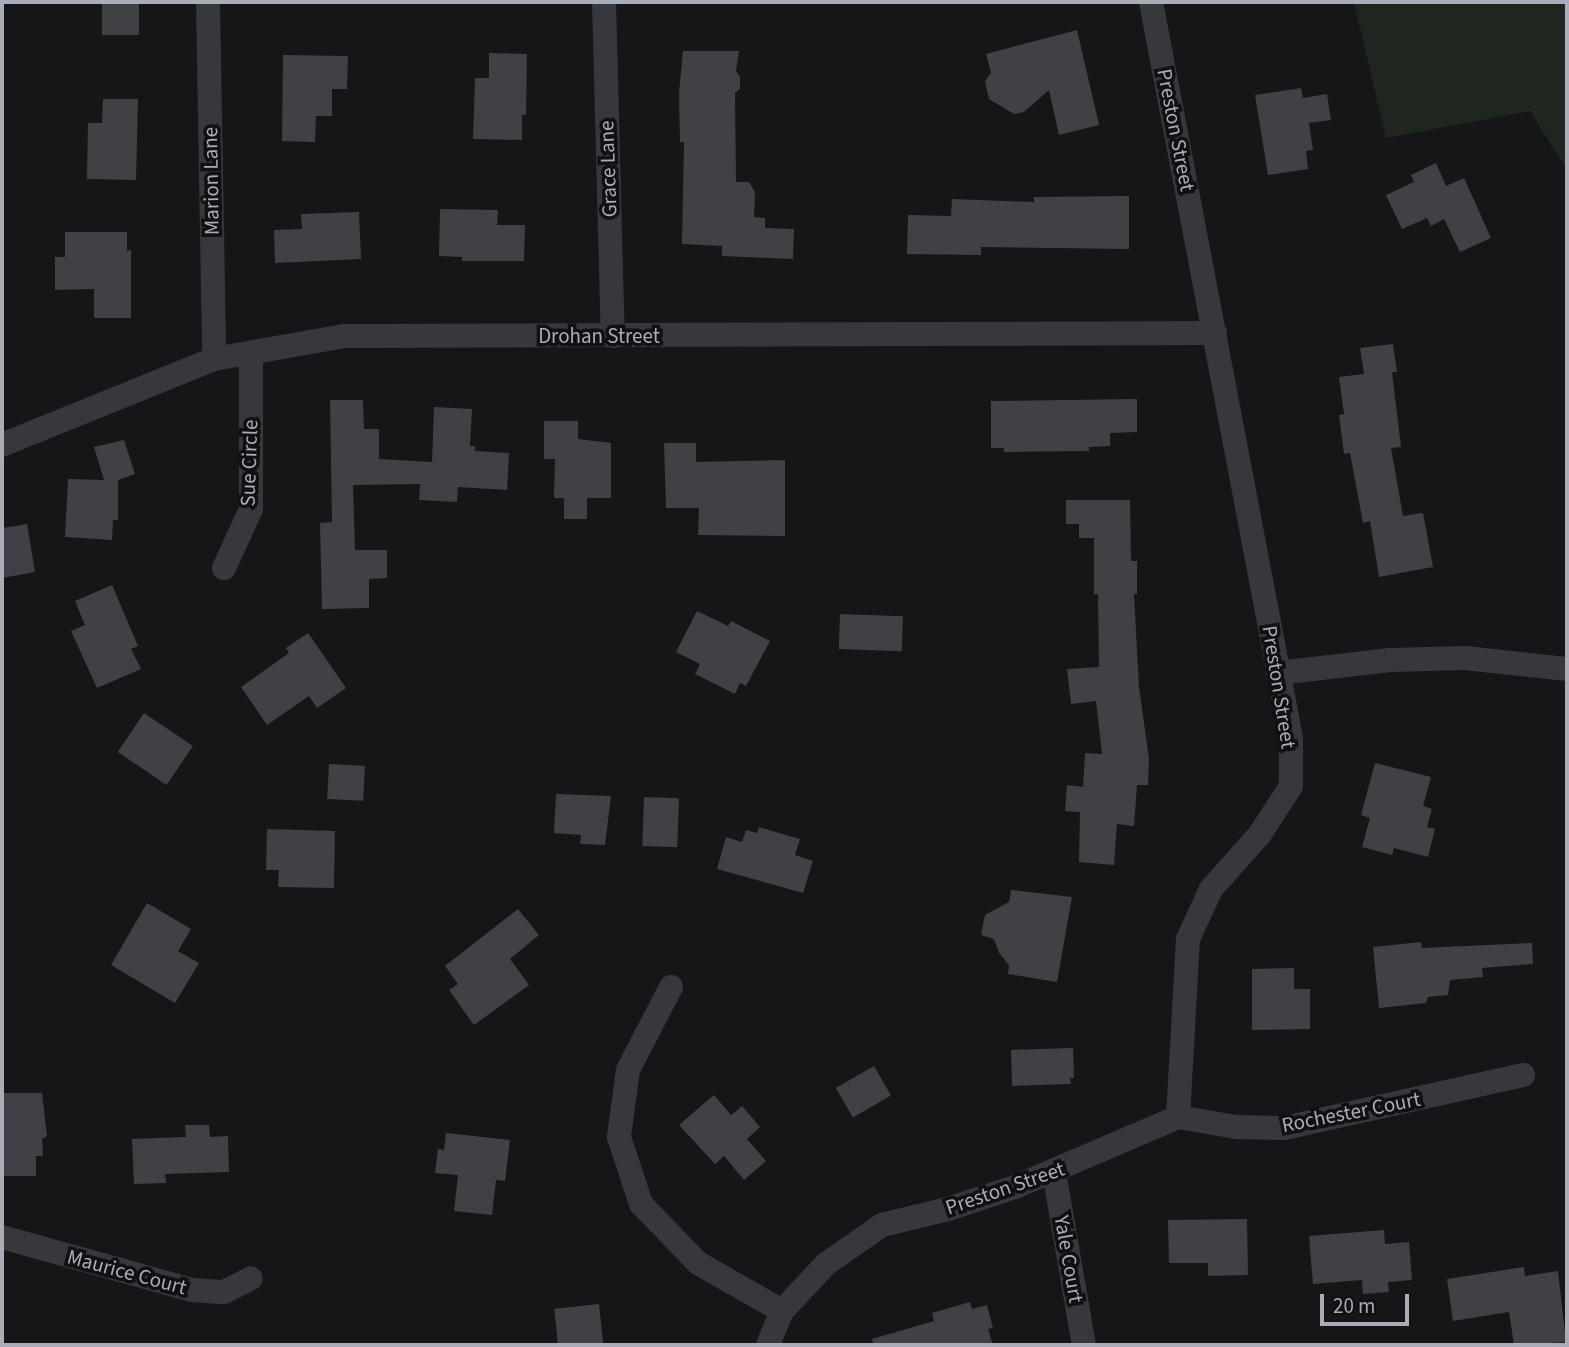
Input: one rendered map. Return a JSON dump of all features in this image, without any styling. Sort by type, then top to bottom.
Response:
[{"type":"street","name":"Marion Lane","points":[[208,2],[214,359]]},
{"type":"street","name":"Grace Lane","points":[[604,2],[613,336]]},
{"type":"street","name":"Preston Street","points":[[768,1345],[782,1311],[826,1264],[882,1225],[948,1209],[1054,1172],[1178,1117],[1188,939],[1211,889],[1260,834],[1291,786],[1290,738],[1151,2]]},
{"type":"street","name":"Drohan Street","points":[[2,445],[214,359],[344,335],[1215,333]]},
{"type":"street","name":"Sue Circle","points":[[224,568],[251,509],[251,354]]},
{"type":"street","points":[[1278,673],[1390,660],[1465,658],[1567,669]]},
{"type":"street","points":[[671,987],[628,1070],[619,1137],[641,1204],[698,1263],[782,1311]]},
{"type":"street","name":"Rochester Court","points":[[1178,1117],[1236,1127],[1284,1128],[1523,1075]]},
{"type":"street","name":"Yale Court","points":[[1054,1172],[1084,1345]]},
{"type":"street","name":"Maurice Court","points":[[2,1237],[192,1290],[224,1292],[251,1278]]},
{"type":"shaded area","points":[[1354,2],[1567,2],[1567,170],[1530,111],[1386,138]]},
{"type":"building","points":[[102,2],[139,2],[139,35],[102,35]]},
{"type":"building","points":[[1077,30],[1099,125],[1059,135],[1049,90],[1024,112],[1014,114],[989,99],[985,81],[991,73],[986,54]]},
{"type":"building","points":[[683,51],[739,51],[736,71],[740,77],[740,89],[735,93],[736,182],[749,182],[755,192],[754,217],[765,218],[765,228],[794,229],[793,259],[722,256],[722,246],[682,244],[684,142],[680,142],[679,93]]},
{"type":"building","points":[[489,53],[527,54],[526,115],[522,115],[522,140],[473,139],[475,78],[489,78]]},
{"type":"building","points":[[283,55],[348,56],[347,89],[332,89],[332,116],[316,116],[315,142],[282,141]]},
{"type":"building","points":[[1301,88],[1303,98],[1327,94],[1331,120],[1309,123],[1313,150],[1306,151],[1308,169],[1268,175],[1255,95]]},
{"type":"building","points":[[103,99],[138,99],[136,180],[87,179],[88,123],[102,123]]},
{"type":"building","points":[[1436,163],[1446,186],[1464,178],[1491,238],[1460,252],[1444,219],[1431,226],[1427,218],[1402,229],[1386,195],[1414,182],[1411,175]]},
{"type":"building","points":[[1129,196],[1129,249],[981,247],[981,255],[907,254],[908,215],[951,216],[952,199],[1034,202],[1034,197]]},
{"type":"building","points":[[440,209],[498,210],[497,225],[525,225],[524,261],[462,261],[462,257],[439,256]]},
{"type":"building","points":[[359,212],[361,259],[275,263],[274,230],[302,229],[301,214]]},
{"type":"building","points":[[65,232],[127,232],[127,251],[131,250],[131,318],[94,318],[94,289],[55,290],[55,257],[65,257]]},
{"type":"building","points":[[1393,344],[1397,372],[1392,372],[1401,447],[1391,448],[1403,516],[1423,513],[1433,567],[1379,577],[1370,521],[1363,523],[1350,453],[1344,454],[1339,415],[1344,414],[1339,377],[1364,374],[1360,348]]},
{"type":"building","points":[[1137,399],[1137,432],[1110,433],[1110,446],[1089,447],[1089,451],[1004,452],[1004,448],[991,448],[991,401]]},
{"type":"building","points":[[330,400],[363,400],[364,429],[379,429],[379,459],[432,462],[434,407],[472,409],[470,446],[475,446],[475,451],[509,453],[507,490],[458,487],[457,502],[419,500],[420,484],[353,485],[355,550],[387,550],[387,578],[369,579],[369,608],[322,609],[320,523],[332,522]]},
{"type":"building","points":[[544,421],[578,421],[578,439],[611,443],[611,498],[587,498],[587,519],[564,519],[564,498],[554,498],[555,459],[544,459]]},
{"type":"building","points":[[124,440],[135,474],[118,480],[118,520],[113,520],[112,540],[65,537],[68,479],[104,480],[94,447]]},
{"type":"building","points":[[664,443],[696,443],[696,462],[785,460],[785,536],[698,535],[699,508],[666,508]]},
{"type":"building","points":[[1066,500],[1130,500],[1131,561],[1137,561],[1137,594],[1134,594],[1139,687],[1149,759],[1148,785],[1137,785],[1134,826],[1117,824],[1114,865],[1079,862],[1080,812],[1065,811],[1067,785],[1083,787],[1085,753],[1102,754],[1096,701],[1071,704],[1067,669],[1099,667],[1098,594],[1094,594],[1094,538],[1079,538],[1079,524],[1066,524]]},
{"type":"building","points":[[27,524],[35,572],[2,578],[2,528]]},
{"type":"building","points":[[112,585],[138,646],[131,649],[141,669],[97,688],[71,631],[85,625],[75,601]]},
{"type":"building","points":[[697,611],[728,626],[731,621],[770,641],[746,686],[740,683],[735,694],[695,674],[700,664],[676,652]]},
{"type":"building","points":[[840,614],[903,616],[902,651],[839,649]]},
{"type":"building","points":[[308,633],[346,688],[317,708],[309,696],[267,725],[241,687],[289,653],[286,648]]},
{"type":"building","points":[[144,713],[193,746],[167,785],[118,752]]},
{"type":"building","points":[[1375,763],[1431,777],[1423,806],[1432,809],[1427,827],[1435,829],[1428,857],[1394,848],[1392,855],[1362,847],[1370,818],[1361,815]]},
{"type":"building","points":[[329,764],[365,766],[363,801],[327,799]]},
{"type":"building","points":[[556,794],[611,796],[605,845],[580,844],[581,835],[554,833]]},
{"type":"building","points":[[644,797],[679,798],[677,847],[642,846]]},
{"type":"building","points":[[759,827],[800,839],[795,855],[813,861],[803,893],[717,869],[726,837],[742,842],[746,830],[757,833]]},
{"type":"building","points":[[267,829],[335,831],[334,888],[278,887],[279,870],[266,870]]},
{"type":"building","points":[[1011,890],[1072,897],[1057,982],[1008,974],[1009,965],[999,953],[994,939],[981,935],[985,915],[1009,902]]},
{"type":"building","points":[[147,903],[191,929],[178,951],[199,963],[175,1003],[111,965]]},
{"type":"building","points":[[518,909],[539,935],[510,959],[529,985],[474,1025],[449,990],[458,984],[445,966]]},
{"type":"building","points":[[1421,942],[1422,948],[1532,943],[1533,964],[1482,968],[1483,977],[1450,980],[1448,995],[1428,997],[1426,1003],[1379,1008],[1373,947]]},
{"type":"building","points":[[1294,968],[1294,989],[1310,989],[1310,1029],[1252,1030],[1252,969]]},
{"type":"building","points":[[1073,1048],[1074,1078],[1070,1078],[1071,1084],[1012,1086],[1011,1050]]},
{"type":"building","points":[[874,1066],[891,1095],[853,1117],[836,1088]]},
{"type":"building","points":[[2,1093],[42,1093],[47,1136],[42,1139],[43,1156],[36,1156],[36,1176],[2,1176]]},
{"type":"building","points":[[714,1095],[731,1115],[742,1106],[760,1127],[747,1139],[766,1161],[744,1180],[724,1156],[715,1164],[679,1125]]},
{"type":"building","points":[[185,1125],[209,1125],[210,1137],[228,1136],[229,1172],[165,1174],[166,1183],[134,1184],[132,1139],[186,1137]]},
{"type":"building","points":[[446,1133],[510,1140],[505,1181],[496,1180],[492,1215],[454,1211],[458,1175],[435,1173],[438,1149],[444,1150]]},
{"type":"building","points":[[1247,1219],[1248,1275],[1208,1276],[1208,1263],[1169,1263],[1168,1220]]},
{"type":"building","points":[[1384,1230],[1385,1244],[1409,1242],[1412,1280],[1388,1282],[1389,1292],[1363,1294],[1362,1280],[1313,1284],[1309,1236]]},
{"type":"building","points":[[1524,1267],[1525,1276],[1558,1271],[1566,1342],[1514,1345],[1509,1312],[1453,1321],[1447,1279]]},
{"type":"building","points":[[970,1302],[972,1309],[987,1305],[993,1328],[988,1329],[993,1345],[873,1345],[872,1339],[934,1321],[932,1313]]},
{"type":"building","points":[[599,1304],[603,1345],[558,1345],[554,1309]]}]
